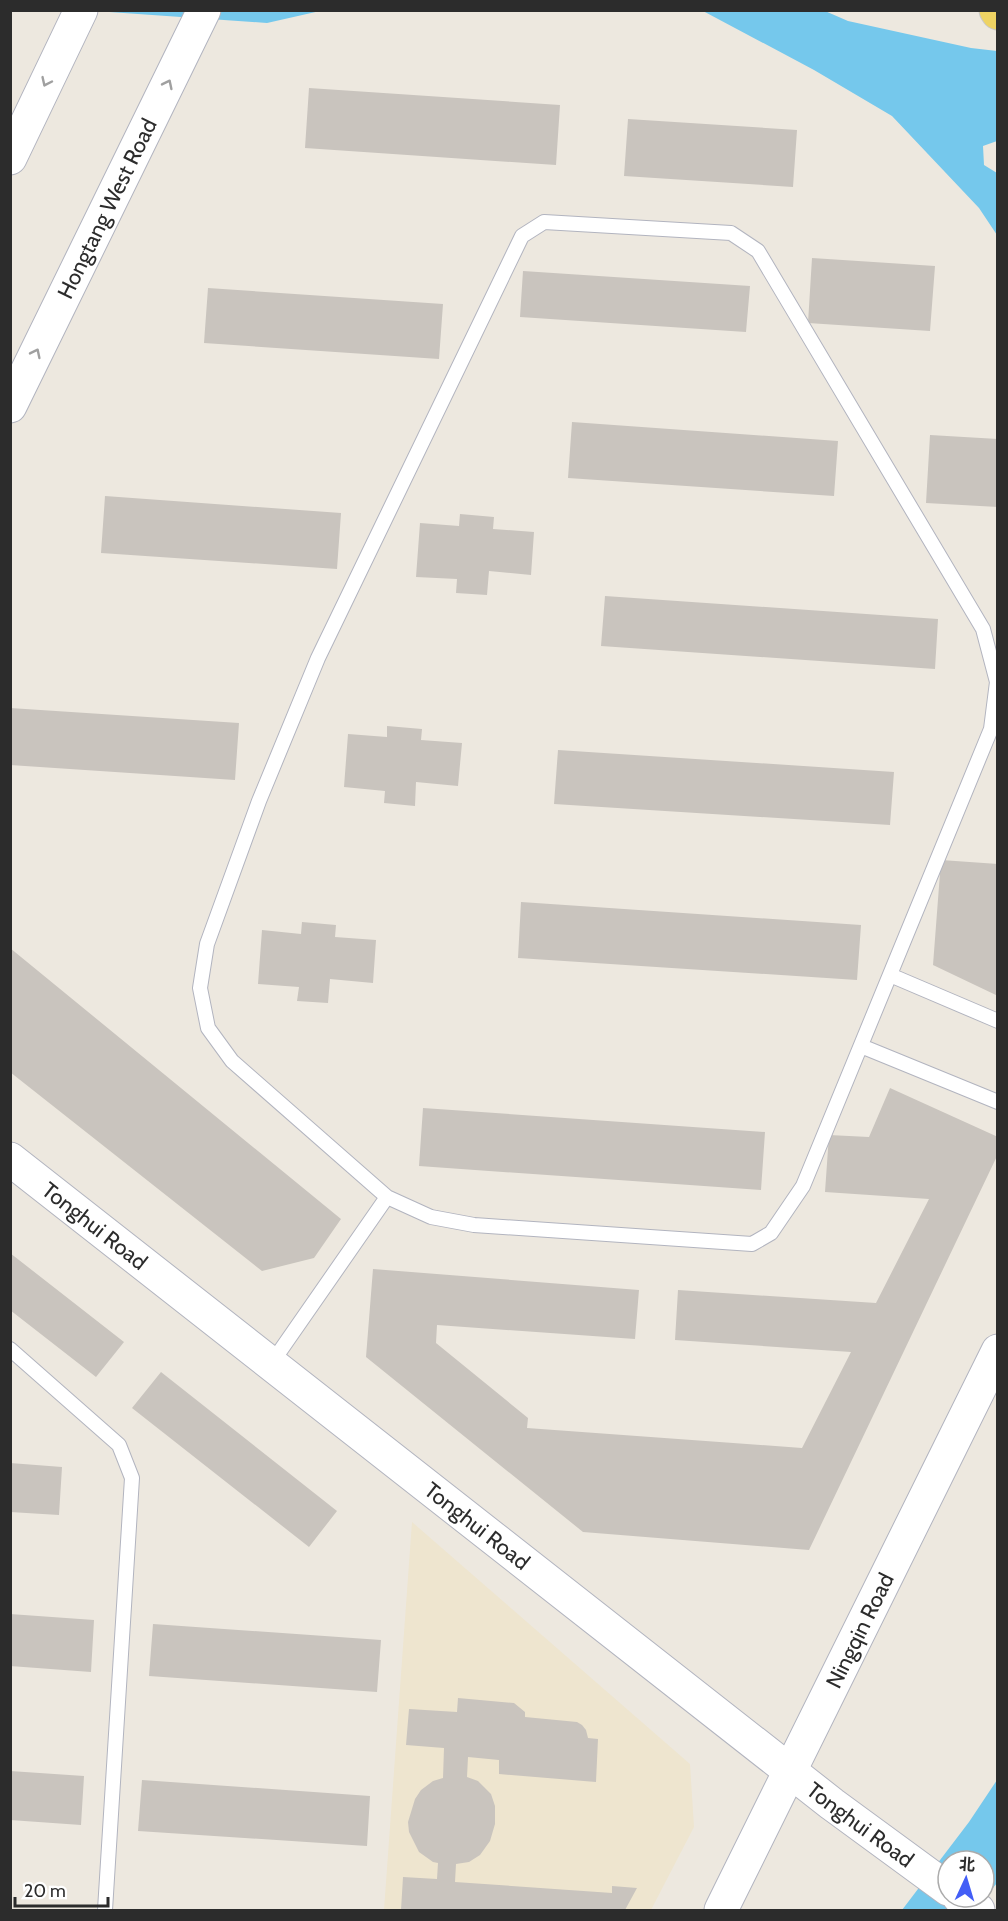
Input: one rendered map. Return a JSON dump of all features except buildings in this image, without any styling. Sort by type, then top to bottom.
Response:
[{"type":"street","name":"Hongtang West Road","points":[[10,406],[204,10]]},
{"type":"street","points":[[10,158],[76,20]]},
{"type":"street","name":"Tonghui Road","points":[[10,1159],[789,1771],[936,1880]]},
{"type":"street","name":"Ningqin Road","points":[[721,1911],[998,1351]]},
{"type":"lane","points":[[544,222],[731,233],[758,251],[983,629],[997,682],[991,729],[861,1046],[803,1185],[771,1233],[752,1244],[474,1225],[431,1217],[387,1197],[232,1061],[208,1028],[200,988],[207,944],[259,801],[318,658],[522,236],[544,222]]},
{"type":"lane","points":[[890,975],[998,1021]]},
{"type":"lane","points":[[861,1046],[998,1102]]},
{"type":"lane","points":[[271,1364],[387,1197]]},
{"type":"lane","points":[[10,1349],[119,1445],[132,1478],[105,1911]]},
{"type":"shaded area","points":[[412,1522],[690,1764],[694,1827],[651,1910],[384,1910]]},
{"type":"water","points":[[95,11],[320,11],[267,23]]},
{"type":"water","points":[[703,11],[825,11],[848,21],[971,48],[997,51],[997,141],[983,146],[984,165],[997,173],[997,235],[979,208],[892,116],[814,70]]},
{"type":"water","points":[[997,1780],[997,1883],[996,1849],[948,1849]]},
{"type":"water","points":[[936,1865],[936,1909],[976,1909],[975,1910],[902,1910]]}]
